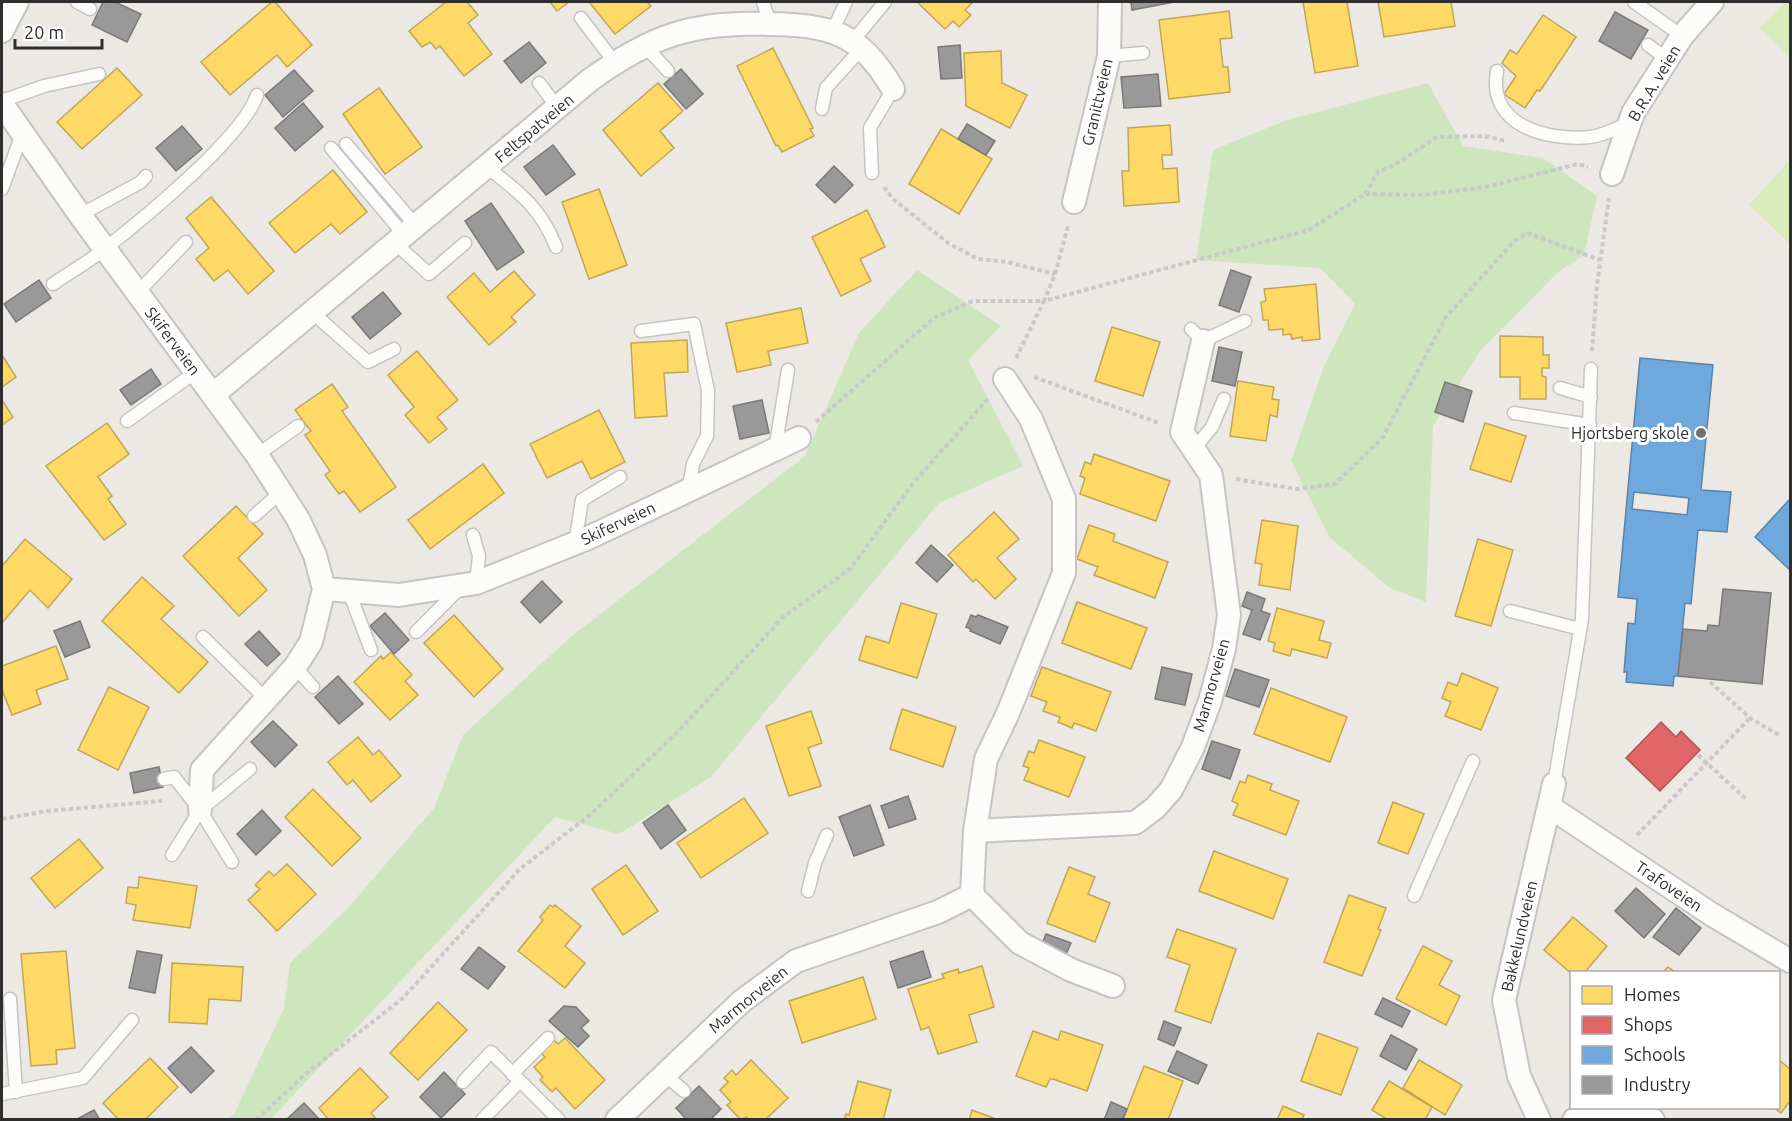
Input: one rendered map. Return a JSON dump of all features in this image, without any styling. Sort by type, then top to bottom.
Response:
[{"type":"street","points":[[2,31],[17,2]]},
{"type":"street","name":"B.R.A. veien","points":[[1612,174],[1633,113],[1682,36],[1712,2]]},
{"type":"street","name":"Granittveien","points":[[1074,202],[1109,56],[1107,4]]},
{"type":"street","name":"Feltspatveien","points":[[214,394],[558,108],[615,63],[645,46],[692,27],[729,22],[806,24],[833,30],[857,46],[877,62],[893,89]]},
{"type":"street","name":"Skiferveien","points":[[2,102],[80,215],[257,455],[298,519],[315,555],[324,589],[311,642],[295,667],[267,700],[202,770],[200,810]]},
{"type":"street","points":[[1188,440],[1197,335]]},
{"type":"street","points":[[1008,374],[1031,419],[1064,499],[1064,573],[1008,713],[986,759],[975,831],[972,895],[1020,944],[1071,970],[1113,986]]},
{"type":"street","name":"Skiferveien","points":[[324,589],[399,595],[468,585],[575,543],[775,452],[799,438]]},
{"type":"street","name":"Marmorveien","points":[[975,831],[1135,823],[1155,808],[1171,790],[1193,747],[1210,701],[1224,649],[1229,615],[1211,475],[1188,440]]},
{"type":"street","name":"Bakkelundveien","points":[[1539,1119],[1519,1076],[1504,1000],[1554,784]]},
{"type":"street","name":"Trafoveien","points":[[1550,807],[1711,914],[1791,961]]},
{"type":"street","name":"Marmorveien","points":[[617,1119],[742,1001],[796,961],[938,912],[972,895]]},
{"type":"street","points":[[1574,1119],[1625,1115],[1653,1119]]},
{"type":"lane","points":[[77,2],[90,9]]},
{"type":"lane","points":[[763,2],[770,24]]},
{"type":"lane","points":[[833,30],[846,2]]},
{"type":"lane","points":[[822,109],[826,88],[857,46],[885,2]]},
{"type":"lane","points":[[1634,2],[1682,36]]},
{"type":"lane","points":[[581,18],[615,63]]},
{"type":"lane","points":[[1648,45],[1667,59]]},
{"type":"lane","points":[[645,46],[668,71]]},
{"type":"lane","points":[[1109,56],[1143,53]]},
{"type":"lane","points":[[1497,71],[1494,87],[1502,110],[1524,127],[1554,137],[1592,137],[1629,123]]},
{"type":"lane","points":[[2,102],[44,86],[99,74]]},
{"type":"lane","points":[[538,83],[558,108]]},
{"type":"lane","points":[[872,173],[870,128],[893,89]]},
{"type":"lane","points":[[53,284],[105,249],[198,168],[243,123],[257,95]]},
{"type":"lane","points":[[2,189],[22,134]]},
{"type":"lane","points":[[346,144],[429,274],[465,243]]},
{"type":"lane","points":[[332,148],[406,236]]},
{"type":"lane","points":[[487,167],[529,200],[547,224],[556,248]]},
{"type":"lane","points":[[80,215],[141,182],[146,176]]},
{"type":"lane","points":[[138,294],[186,242]]},
{"type":"lane","points":[[314,313],[368,362],[394,349]]},
{"type":"lane","points":[[1197,335],[1245,321]]},
{"type":"lane","points":[[640,331],[694,324],[708,392],[707,436],[693,464],[688,491]]},
{"type":"lane","points":[[1554,784],[1580,629],[1591,369]]},
{"type":"lane","points":[[775,452],[788,370]]},
{"type":"lane","points":[[127,421],[197,371]]},
{"type":"lane","points":[[1560,388],[1591,397]]},
{"type":"lane","points":[[1188,440],[1212,426],[1224,399]]},
{"type":"lane","points":[[1514,413],[1590,425]]},
{"type":"lane","points":[[257,455],[298,426]]},
{"type":"lane","points":[[575,543],[582,500],[620,477]]},
{"type":"lane","points":[[254,516],[280,493]]},
{"type":"lane","points":[[416,632],[468,585],[479,556],[473,535]]},
{"type":"lane","points":[[349,592],[371,650]]},
{"type":"lane","points":[[1510,611],[1580,629]]},
{"type":"lane","points":[[203,637],[267,700]]},
{"type":"lane","points":[[295,667],[313,687]]},
{"type":"lane","points":[[1414,896],[1473,761]]},
{"type":"lane","points":[[172,855],[200,810],[250,769]]},
{"type":"lane","points":[[164,779],[174,777],[200,810],[232,862]]},
{"type":"lane","points":[[808,891],[815,863],[827,835]]},
{"type":"lane","points":[[10,999],[16,1092]]},
{"type":"lane","points":[[2,1094],[83,1078],[132,1020]]},
{"type":"lane","points":[[482,1119],[548,1038]]},
{"type":"lane","points":[[463,1082],[491,1052],[559,1119]]},
{"type":"lane","points":[[664,1074],[684,1091]]},
{"type":"path","points":[[799,438],[934,317],[973,301],[1044,301],[1308,230],[1365,194],[1378,172],[1396,164],[1437,137],[1484,136],[1518,144]]},
{"type":"path","points":[[1569,160],[1612,174],[1600,260],[1591,369]]},
{"type":"path","points":[[1365,194],[1421,195],[1486,187],[1578,164]]},
{"type":"path","points":[[872,173],[893,199],[948,243],[978,259],[1007,262],[1055,274]]},
{"type":"path","points":[[256,1119],[308,1072],[402,999],[520,869],[591,814],[679,731],[783,617],[850,569],[914,482],[1008,374],[1055,274],[1074,202]]},
{"type":"path","points":[[1211,475],[1296,489],[1335,484],[1383,437],[1446,317],[1514,241],[1528,234],[1600,260]]},
{"type":"path","points":[[1008,374],[1188,440]]},
{"type":"path","points":[[1710,682],[1750,718],[1779,735]]},
{"type":"path","points":[[1619,852],[1750,718]]},
{"type":"path","points":[[1698,755],[1746,799]]},
{"type":"path","points":[[2,819],[47,811],[163,801],[200,810]]},
{"type":"green space","points":[[1785,2],[1790,2],[1790,57],[1760,28]]},
{"type":"green space","points":[[1428,83],[1463,146],[1543,158],[1597,196],[1584,255],[1557,273],[1480,351],[1433,426],[1426,602],[1390,588],[1329,537],[1291,461],[1324,366],[1355,304],[1320,268],[1196,260],[1213,150],[1287,120]]},
{"type":"green space","points":[[1790,160],[1790,244],[1749,205]]},
{"type":"green space","points":[[917,270],[1001,326],[968,360],[1023,466],[939,503],[712,776],[619,834],[555,817],[271,1119],[228,1119],[234,1114],[284,1008],[290,963],[347,909],[434,808],[463,735],[573,635],[805,456],[859,333]]},
{"type":"building: Homes","points":[[272,2],[275,2],[312,45],[287,67],[277,55],[230,95],[201,62]]},
{"type":"building: Homes","points":[[446,2],[467,2],[478,15],[468,23],[492,54],[464,76],[440,46],[436,49],[430,42],[422,47],[409,31]]},
{"type":"building: Homes","points":[[550,2],[569,2],[557,11]]},
{"type":"building: Homes","points":[[589,2],[647,2],[651,6],[615,34]]},
{"type":"building: Homes","points":[[917,2],[973,2],[965,10],[971,15],[959,27],[953,21],[945,29]]},
{"type":"building: Homes","points":[[1303,2],[1347,2],[1358,66],[1315,73]]},
{"type":"building: Homes","points":[[1378,2],[1451,2],[1455,26],[1384,37]]},
{"type":"building: Homes","points":[[1229,11],[1232,38],[1220,39],[1223,67],[1228,67],[1230,92],[1169,99],[1159,20]]},
{"type":"building: Homes","points":[[1543,15],[1576,37],[1540,91],[1537,90],[1525,108],[1504,94],[1516,76],[1502,63],[1510,50],[1517,54]]},
{"type":"building: Homes","points":[[773,48],[813,128],[810,129],[814,136],[782,152],[778,145],[776,146],[737,66]]},
{"type":"building: Homes","points":[[1001,51],[1002,83],[1027,95],[1010,128],[966,106],[964,53]]},
{"type":"building: Homes","points":[[117,68],[142,95],[82,149],[57,122]]},
{"type":"building: Homes","points":[[658,83],[683,111],[660,131],[674,148],[641,176],[603,130]]},
{"type":"building: Homes","points":[[379,88],[422,147],[385,174],[343,114]]},
{"type":"building: Homes","points":[[1170,125],[1172,155],[1162,155],[1163,169],[1177,168],[1179,202],[1124,206],[1122,171],[1129,171],[1128,128]]},
{"type":"building: Homes","points":[[941,129],[992,159],[959,214],[909,184]]},
{"type":"building: Homes","points":[[333,170],[367,212],[340,234],[331,224],[295,253],[269,223]]},
{"type":"building: Homes","points":[[599,189],[627,265],[589,279],[562,202]]},
{"type":"building: Homes","points":[[211,197],[274,271],[248,294],[228,270],[214,281],[196,259],[209,248],[186,218]]},
{"type":"building: Homes","points":[[867,210],[885,247],[860,259],[871,281],[841,296],[812,237]]},
{"type":"building: Homes","points":[[514,271],[535,295],[511,317],[516,322],[489,345],[447,297],[474,273],[490,292]]},
{"type":"building: Homes","points":[[1316,284],[1320,339],[1302,341],[1302,337],[1292,339],[1291,334],[1283,335],[1283,329],[1269,330],[1268,320],[1263,320],[1261,302],[1266,301],[1264,289]]},
{"type":"building: Homes","points":[[801,308],[808,343],[768,351],[771,365],[737,372],[726,323]]},
{"type":"building: Homes","points":[[1112,327],[1160,342],[1143,396],[1095,381]]},
{"type":"building: Homes","points":[[1500,336],[1543,337],[1543,355],[1549,355],[1549,368],[1542,368],[1542,376],[1546,377],[1546,399],[1520,399],[1520,377],[1500,377]]},
{"type":"building: Homes","points":[[687,340],[688,372],[664,373],[667,416],[635,418],[631,343]]},
{"type":"building: Homes","points":[[417,351],[458,400],[437,417],[447,429],[429,443],[405,415],[414,407],[388,375]]},
{"type":"building: Homes","points":[[2,355],[16,377],[2,387]]},
{"type":"building: Homes","points":[[1238,381],[1274,387],[1272,399],[1279,400],[1277,417],[1270,415],[1266,441],[1230,436]]},
{"type":"building: Homes","points":[[332,384],[348,407],[342,411],[396,487],[360,512],[344,491],[339,494],[325,475],[330,471],[305,435],[311,431],[295,410]]},
{"type":"building: Homes","points":[[2,400],[13,417],[2,425]]},
{"type":"building: Homes","points":[[599,410],[625,462],[591,479],[582,461],[547,478],[530,444]]},
{"type":"building: Homes","points":[[107,423],[129,454],[98,477],[112,496],[108,499],[126,524],[104,540],[46,466]]},
{"type":"building: Homes","points":[[1485,423],[1526,436],[1511,482],[1470,469]]},
{"type":"building: Homes","points":[[1094,454],[1170,481],[1156,521],[1080,494],[1085,478],[1080,476],[1085,462],[1091,464]]},
{"type":"building: Homes","points":[[483,464],[504,493],[430,549],[408,520]]},
{"type":"building: Homes","points":[[236,506],[263,534],[238,558],[267,590],[239,616],[183,556]]},
{"type":"building: Homes","points":[[994,512],[1019,539],[997,558],[1016,579],[995,599],[976,579],[973,582],[948,555]]},
{"type":"building: Homes","points":[[1262,520],[1298,526],[1290,590],[1259,585],[1262,564],[1255,563]]},
{"type":"building: Homes","points":[[1089,525],[1115,534],[1113,541],[1168,562],[1155,598],[1094,575],[1098,567],[1077,559]]},
{"type":"building: Homes","points":[[25,539],[72,579],[48,608],[30,590],[2,623],[2,566]]},
{"type":"building: Homes","points":[[1478,539],[1513,550],[1491,626],[1455,616]]},
{"type":"building: Homes","points":[[142,577],[174,606],[161,619],[208,662],[179,693],[102,621]]},
{"type":"building: Homes","points":[[1077,602],[1147,628],[1131,669],[1062,643]]},
{"type":"building: Homes","points":[[901,603],[937,614],[917,678],[859,660],[866,636],[889,643]]},
{"type":"building: Homes","points":[[1277,608],[1324,621],[1319,640],[1331,643],[1327,658],[1292,649],[1290,656],[1273,651],[1275,643],[1268,641]]},
{"type":"building: Homes","points":[[454,615],[503,669],[474,697],[424,643]]},
{"type":"building: Homes","points":[[56,646],[68,679],[36,690],[41,704],[12,715],[2,690],[2,666]]},
{"type":"building: Homes","points":[[391,652],[412,675],[405,681],[418,695],[390,720],[354,682],[381,656],[383,659]]},
{"type":"building: Homes","points":[[1042,667],[1111,692],[1096,731],[1074,723],[1072,728],[1058,722],[1060,717],[1043,711],[1047,702],[1031,696]]},
{"type":"building: Homes","points":[[1462,673],[1498,688],[1481,730],[1445,716],[1451,702],[1442,698],[1448,682],[1457,686]]},
{"type":"building: Homes","points":[[109,687],[149,707],[118,770],[78,750]]},
{"type":"building: Homes","points":[[1271,688],[1347,717],[1330,762],[1254,734]]},
{"type":"building: Homes","points":[[902,709],[956,727],[943,767],[890,749]]},
{"type":"building: Homes","points":[[811,711],[822,743],[808,748],[821,786],[789,796],[766,726]]},
{"type":"building: Homes","points":[[358,737],[373,755],[379,750],[401,776],[371,802],[353,780],[347,785],[328,762]]},
{"type":"building: Homes","points":[[1039,740],[1085,757],[1069,797],[1024,780],[1029,768],[1023,766],[1029,751],[1034,753]]},
{"type":"building: Homes","points":[[1248,775],[1272,784],[1270,790],[1299,801],[1286,835],[1233,815],[1238,804],[1232,801],[1240,781],[1245,783]]},
{"type":"building: Homes","points":[[313,789],[361,838],[332,866],[285,817]]},
{"type":"building: Homes","points":[[744,798],[768,833],[701,878],[677,843]]},
{"type":"building: Homes","points":[[1393,802],[1424,814],[1408,854],[1378,843]]},
{"type":"building: Homes","points":[[79,839],[103,868],[55,908],[31,878]]},
{"type":"building: Homes","points":[[1214,851],[1288,879],[1273,919],[1199,891]]},
{"type":"building: Homes","points":[[287,864],[316,894],[277,931],[248,900],[260,889],[255,885],[269,871],[274,876]]},
{"type":"building: Homes","points":[[626,865],[658,911],[623,935],[592,889]]},
{"type":"building: Homes","points":[[1069,867],[1095,877],[1088,894],[1110,903],[1095,942],[1047,923]]},
{"type":"building: Homes","points":[[139,877],[197,886],[190,928],[133,920],[136,905],[126,903],[128,887],[138,888]]},
{"type":"building: Homes","points":[[1349,895],[1386,908],[1378,929],[1381,930],[1362,976],[1324,962]]},
{"type":"building: Homes","points":[[550,905],[553,907],[555,905],[581,926],[565,946],[585,963],[565,988],[518,951],[543,920],[540,917]]},
{"type":"building: Homes","points":[[1573,917],[1607,946],[1586,971],[1570,972],[1544,950]]},
{"type":"building: Homes","points":[[1177,929],[1236,949],[1211,1023],[1175,1011],[1190,965],[1167,957]]},
{"type":"building: Homes","points":[[1423,946],[1452,961],[1439,985],[1460,996],[1446,1025],[1396,999]]},
{"type":"building: Homes","points":[[66,951],[75,1048],[56,1050],[57,1064],[31,1066],[21,954]]},
{"type":"building: Homes","points":[[172,963],[243,967],[241,1001],[209,999],[207,1024],[169,1022]]},
{"type":"building: Homes","points":[[982,966],[994,1007],[969,1015],[977,1042],[938,1054],[929,1027],[921,1030],[908,989],[944,978],[942,974],[958,969],[959,973]]},
{"type":"building: Homes","points":[[863,977],[876,1019],[802,1043],[789,1001]]},
{"type":"building: Homes","points":[[438,1002],[467,1030],[418,1080],[390,1053]]},
{"type":"building: Homes","points":[[1033,1031],[1058,1040],[1061,1031],[1103,1045],[1087,1091],[1053,1079],[1050,1079],[1046,1087],[1016,1076]]},
{"type":"building: Homes","points":[[1318,1033],[1358,1048],[1341,1095],[1301,1081]]},
{"type":"building: Homes","points":[[565,1038],[605,1080],[575,1109],[556,1088],[552,1092],[540,1080],[543,1077],[534,1067],[545,1057],[541,1053],[554,1040],[558,1044]]},
{"type":"building: Homes","points":[[150,1058],[178,1087],[145,1120],[119,1120],[103,1103]]},
{"type":"building: Homes","points":[[751,1060],[788,1098],[765,1120],[749,1120],[746,1117],[741,1120],[727,1105],[731,1102],[720,1090],[728,1082],[724,1078],[732,1070],[736,1075]]},
{"type":"building: Homes","points":[[1419,1060],[1462,1085],[1445,1115],[1403,1088]]},
{"type":"building: Homes","points":[[1780,1061],[1790,1069],[1790,1101],[1781,1113],[1775,1109],[1780,1109]]},
{"type":"building: Homes","points":[[1144,1066],[1183,1081],[1168,1120],[1123,1120]]},
{"type":"building: Homes","points":[[360,1068],[388,1097],[371,1113],[377,1120],[329,1120],[319,1108]]},
{"type":"building: Homes","points":[[858,1081],[891,1090],[883,1120],[844,1120],[846,1114],[849,1115]]},
{"type":"building: Homes","points":[[1389,1081],[1432,1107],[1425,1120],[1388,1120],[1372,1110]]},
{"type":"building: Homes","points":[[1283,1106],[1304,1115],[1302,1120],[1277,1120]]},
{"type":"building: Homes","points":[[972,1110],[999,1120],[969,1120]]},
{"type":"building: Shops","points":[[1661,722],[1676,737],[1681,731],[1700,750],[1660,791],[1626,758]]},
{"type":"building: Schools","points":[[1640,358],[1713,365],[1701,490],[1731,492],[1727,532],[1698,530],[1691,604],[1685,603],[1678,676],[1674,676],[1673,686],[1626,682],[1627,672],[1624,672],[1628,623],[1635,624],[1637,599],[1618,597]],"holes":[[[1634,492],[1689,498],[1687,515],[1632,509]]]},
{"type":"building: Schools","points":[[1790,499],[1790,570],[1755,537]]},
{"type":"building: Industry","points":[[103,2],[115,2],[141,14],[127,42],[92,25]]},
{"type":"building: Industry","points":[[1131,2],[1174,2],[1132,10]]},
{"type":"building: Industry","points":[[1615,12],[1648,30],[1631,59],[1599,41]]},
{"type":"building: Industry","points":[[529,42],[546,63],[521,83],[504,61]]},
{"type":"building: Industry","points":[[960,45],[962,78],[941,79],[938,47]]},
{"type":"building: Industry","points":[[681,69],[703,94],[686,109],[664,84]]},
{"type":"building: Industry","points":[[294,70],[313,91],[283,117],[265,95]]},
{"type":"building: Industry","points":[[1158,74],[1161,106],[1124,108],[1121,77]]},
{"type":"building: Industry","points":[[303,103],[323,127],[295,151],[275,128]]},
{"type":"building: Industry","points":[[967,124],[995,141],[986,155],[958,139]]},
{"type":"building: Industry","points":[[182,126],[202,149],[176,171],[156,148]]},
{"type":"building: Industry","points":[[553,145],[575,174],[546,195],[524,167]]},
{"type":"building: Industry","points":[[834,166],[853,185],[835,203],[816,185]]},
{"type":"building: Industry","points":[[491,203],[524,252],[497,270],[465,221]]},
{"type":"building: Industry","points":[[1231,270],[1251,277],[1239,312],[1219,305]]},
{"type":"building: Industry","points":[[39,280],[51,298],[16,322],[4,304]]},
{"type":"building: Industry","points":[[383,292],[401,314],[370,339],[352,317]]},
{"type":"building: Industry","points":[[1219,347],[1242,352],[1235,386],[1212,381]]},
{"type":"building: Industry","points":[[151,369],[161,384],[131,405],[120,390]]},
{"type":"building: Industry","points":[[1445,382],[1472,391],[1463,422],[1435,412]]},
{"type":"building: Industry","points":[[762,400],[769,433],[740,439],[733,406]]},
{"type":"building: Industry","points":[[931,545],[953,565],[937,582],[916,563]]},
{"type":"building: Industry","points":[[542,581],[562,602],[540,623],[521,602]]},
{"type":"building: Industry","points":[[1723,589],[1771,593],[1762,684],[1678,676],[1683,629],[1707,631],[1708,625],[1719,626]]},
{"type":"building: Industry","points":[[1247,592],[1265,599],[1261,611],[1270,614],[1260,640],[1243,634],[1252,610],[1242,606]]},
{"type":"building: Industry","points":[[385,613],[409,640],[394,654],[370,626]]},
{"type":"building: Industry","points":[[971,615],[976,617],[978,615],[1008,627],[1000,644],[966,627]]},
{"type":"building: Industry","points":[[80,621],[90,647],[65,657],[54,631]]},
{"type":"building: Industry","points":[[259,631],[280,654],[267,666],[245,644]]},
{"type":"building: Industry","points":[[1162,667],[1192,674],[1185,705],[1155,699]]},
{"type":"building: Industry","points":[[1235,669],[1269,680],[1259,707],[1226,696]]},
{"type":"building: Industry","points":[[338,676],[363,704],[339,724],[315,697]]},
{"type":"building: Industry","points":[[273,721],[297,745],[275,767],[251,742]]},
{"type":"building: Industry","points":[[1212,741],[1240,750],[1230,779],[1202,769]]},
{"type":"building: Industry","points":[[159,767],[163,787],[134,793],[130,773]]},
{"type":"building: Industry","points":[[908,796],[916,819],[889,828],[881,806]]},
{"type":"building: Industry","points":[[668,805],[686,830],[661,849],[643,823]]},
{"type":"building: Industry","points":[[870,805],[884,845],[854,856],[839,817]]},
{"type":"building: Industry","points":[[262,810],[281,831],[256,855],[237,834]]},
{"type":"building: Industry","points":[[1636,888],[1665,914],[1644,938],[1615,911]]},
{"type":"building: Industry","points":[[1676,908],[1701,928],[1679,955],[1653,937]]},
{"type":"building: Industry","points":[[1046,934],[1071,943],[1065,957],[1041,947]]},
{"type":"building: Industry","points":[[479,947],[505,967],[488,989],[461,969]]},
{"type":"building: Industry","points":[[137,951],[162,955],[155,993],[129,988]]},
{"type":"building: Industry","points":[[923,951],[931,977],[898,988],[890,962]]},
{"type":"building: Industry","points":[[1383,998],[1410,1011],[1402,1027],[1375,1014]]},
{"type":"building: Industry","points":[[564,1006],[576,1007],[589,1021],[581,1028],[589,1036],[578,1047],[549,1021]]},
{"type":"building: Industry","points":[[1164,1021],[1181,1028],[1174,1046],[1158,1039]]},
{"type":"building: Industry","points":[[1391,1035],[1417,1049],[1406,1070],[1380,1056]]},
{"type":"building: Industry","points":[[191,1047],[214,1071],[191,1093],[168,1068]]},
{"type":"building: Industry","points":[[1177,1051],[1207,1065],[1198,1084],[1168,1071]]},
{"type":"building: Industry","points":[[444,1072],[465,1094],[441,1118],[420,1097]]},
{"type":"building: Industry","points":[[699,1086],[721,1109],[710,1120],[687,1120],[676,1108]]},
{"type":"building: Industry","points":[[1111,1102],[1127,1109],[1122,1120],[1104,1120]]},
{"type":"building: Industry","points":[[304,1103],[320,1120],[287,1120],[287,1119]]},
{"type":"building: Industry","points":[[94,1110],[100,1120],[77,1120],[77,1119]]},
{"type":"place","name":"Hjortsberg skole","points":[[1701,433]]}]
